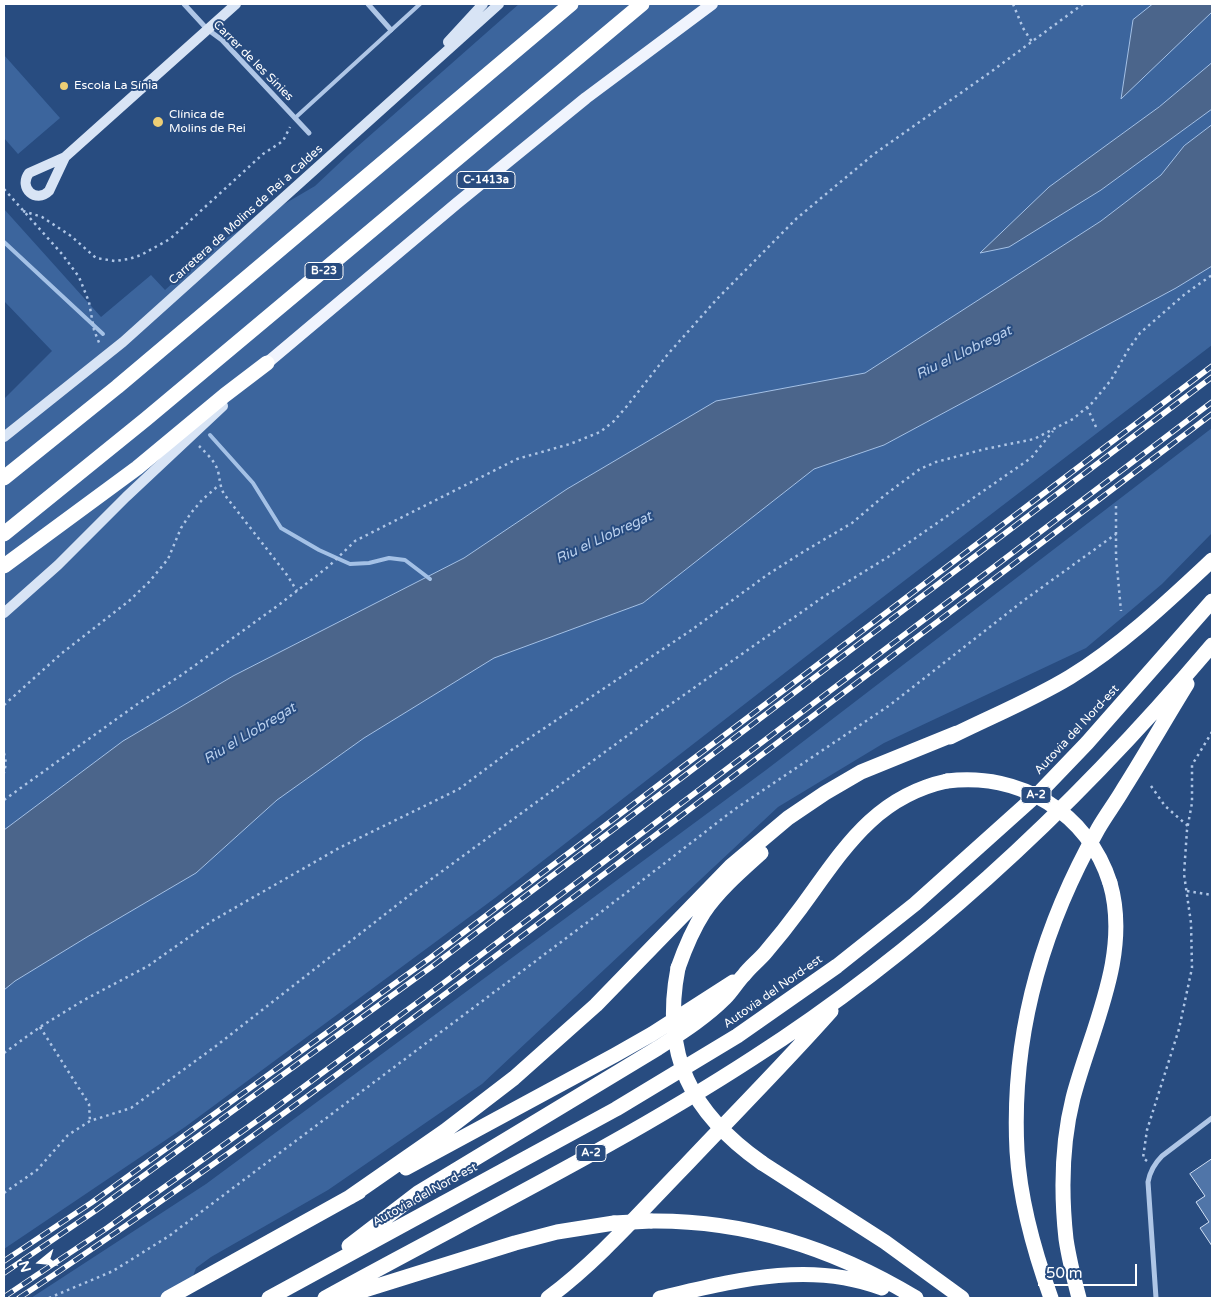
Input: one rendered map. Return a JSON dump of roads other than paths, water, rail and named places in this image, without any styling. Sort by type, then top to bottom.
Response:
[{"type":"highway","points":[[4,478],[117,387],[571,4]]},
{"type":"highway","name":"B-23","points":[[4,534],[146,419],[642,4]]},
{"type":"highway","points":[[4,566],[137,468],[225,395],[267,364]]},
{"type":"highway","points":[[962,1298],[885,1242],[739,1147],[712,1119],[698,1101],[680,1063],[673,1015],[674,989],[678,968],[693,931],[705,910],[726,886],[768,846],[829,802],[864,781],[1069,677],[1136,630],[1212,560]]},
{"type":"highway","name":"Autovia del Nord-est","points":[[269,1298],[616,1108],[737,1036],[837,966],[915,904],[1041,791],[1094,735],[1212,601]]},
{"type":"highway","points":[[1051,1298],[1031,1236],[1017,1153],[1016,1088],[1022,1034],[1031,992],[1058,912],[1098,829],[1208,649]]},
{"type":"highway","name":"A-2","points":[[325,1298],[631,1132],[753,1058],[848,991],[935,923],[1010,858],[1107,762],[1208,649]]},
{"type":"highway","points":[[350,1197],[445,1131],[521,1072],[596,1005],[730,866],[788,818],[824,793],[861,772],[957,733]]},
{"type":"highway","points":[[318,1270],[418,1193],[658,1048],[694,1024],[724,999],[766,952],[836,860],[870,820],[886,806],[904,796],[930,785],[966,779],[986,780],[1011,785],[1047,802],[1073,822],[1097,851],[1105,866],[1110,883],[1116,913],[1114,952],[1106,992],[1073,1100],[1066,1144],[1065,1219],[1071,1265],[1080,1298]]},
{"type":"highway","points":[[168,1298],[350,1197],[615,1055],[652,1034],[743,976]]},
{"type":"highway","points":[[548,1298],[585,1268],[642,1210],[791,1057],[848,991]]},
{"type":"highway","points":[[339,1298],[515,1243],[557,1232],[614,1223],[651,1220],[721,1225],[775,1236],[828,1254],[861,1268],[916,1298]]},
{"type":"highway","points":[[660,1298],[745,1279],[795,1274],[847,1277],[864,1281],[902,1298]]},
{"type":"main road","points":[[65,158],[46,194],[38,196],[30,193],[25,185],[30,173],[65,158],[236,4]]},
{"type":"main road","points":[[404,90],[483,4]]},
{"type":"main road","name":"Carretera de Molins de Rei a Caldes","points":[[4,437],[123,342],[499,4]]},
{"type":"main road","name":"C-1413a","points":[[4,612],[58,565],[126,497],[267,364],[456,204],[586,98],[712,4]]},
{"type":"main road","points":[[37,170],[42,170],[49,174],[52,182],[51,187]]},
{"type":"street","name":"Carrer de les Sínies","points":[[184,4],[207,29],[222,40],[309,133]]},
{"type":"street","points":[[368,4],[391,30]]},
{"type":"street","points":[[1156,1298],[1148,1182],[1153,1167],[1162,1156],[1212,1118]]},
{"type":"lane","points":[[295,118],[420,4]]},
{"type":"water","points":[[1153,4],[1212,4],[1212,12],[1121,99],[1133,20]]},
{"type":"water","points":[[1212,63],[1212,109],[1101,190],[1009,247],[980,253],[1049,187],[1159,107]]},
{"type":"water","name":"Riu el Llobregat","points":[[1212,125],[1212,266],[1176,288],[884,445],[814,469],[643,603],[494,658],[364,738],[277,800],[196,873],[87,937],[15,981],[4,990],[4,830],[123,741],[233,676],[464,558],[567,489],[716,401],[865,373],[1101,221],[1161,175],[1184,146]]},
{"type":"waterway","points":[[4,242],[103,334]]},
{"type":"waterway","points":[[210,435],[253,483],[281,528],[319,550],[350,564],[369,563],[389,558],[405,560],[430,579]]},
{"type":"railway","points":[[4,1261],[91,1203],[430,958],[1212,366]]},
{"type":"railway","points":[[4,1273],[95,1211],[434,965],[1212,377]]},
{"type":"railway","points":[[4,1297],[107,1228],[275,1108],[445,982],[1212,402]]},
{"type":"railway","points":[[19,1298],[164,1199],[377,1045],[1212,414]]},
{"type":"place","name":"Escola La Sínia","points":[[64,86]]},
{"type":"place","name":"Clínica de Molins de Rei","points":[[158,122]]}]
